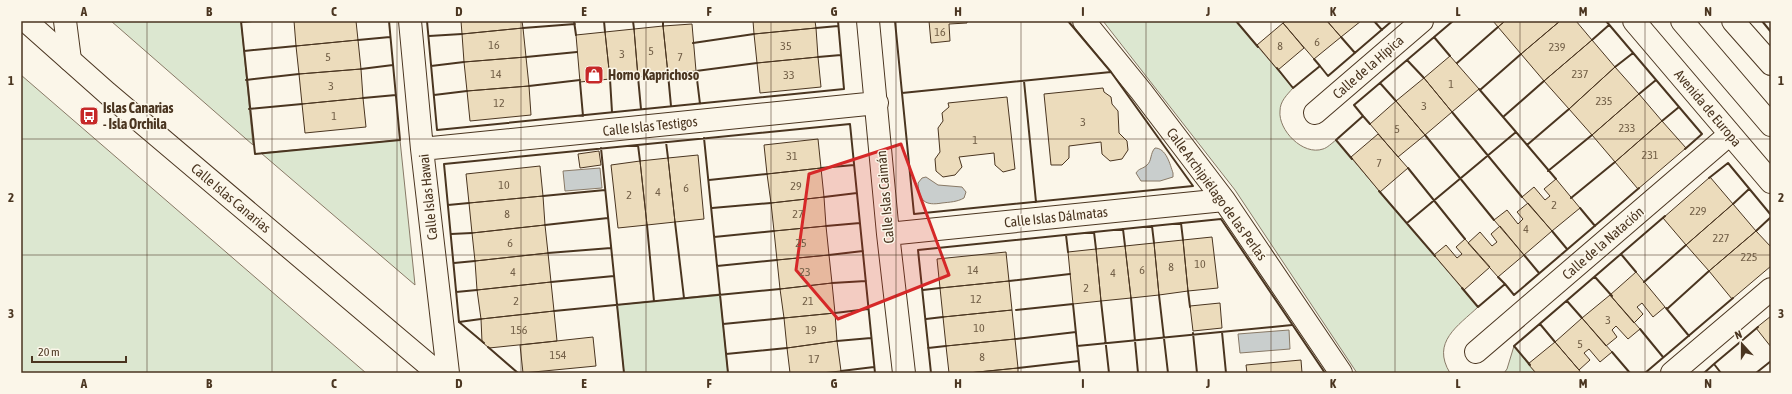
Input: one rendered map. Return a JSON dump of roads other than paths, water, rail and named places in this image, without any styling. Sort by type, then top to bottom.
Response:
[{"type":"street","name":"Calle Islas Canarias","points":[[26,21],[438,373]]},
{"type":"street","points":[[65,21],[70,60]]},
{"type":"street","name":"Calle Islas Hawai","points":[[410,21],[422,149],[448,373]]},
{"type":"street","name":"Calle Islas Caimán","points":[[868,21],[877,103],[888,234],[904,373]]},
{"type":"street","name":"Calle Archipiélago de las Perlas","points":[[1084,21],[1141,91],[1224,200],[1341,373]]},
{"type":"street","name":"Calle de la Hípica","points":[[1315,113],[1422,21]]},
{"type":"street","points":[[1682,21],[1770,115]]},
{"type":"street","points":[[1733,21],[1771,64]]},
{"type":"street","name":"Avenida de Europa","points":[[1641,25],[1771,182]]},
{"type":"street","name":"Calle Islas Testigos","points":[[422,149],[877,103]]},
{"type":"street","name":"Calle de la Natación","points":[[1476,352],[1730,134]]},
{"type":"street","name":"Calle Islas Dálmatas","points":[[888,234],[1224,200]]},
{"type":"street","points":[[1672,373],[1771,289]]},
{"type":"place","name":"Horno Kaprichoso","points":[[594,75]]},
{"type":"place","name":"Islas Canarias - Isla Orchila","points":[[89,116]]}]
